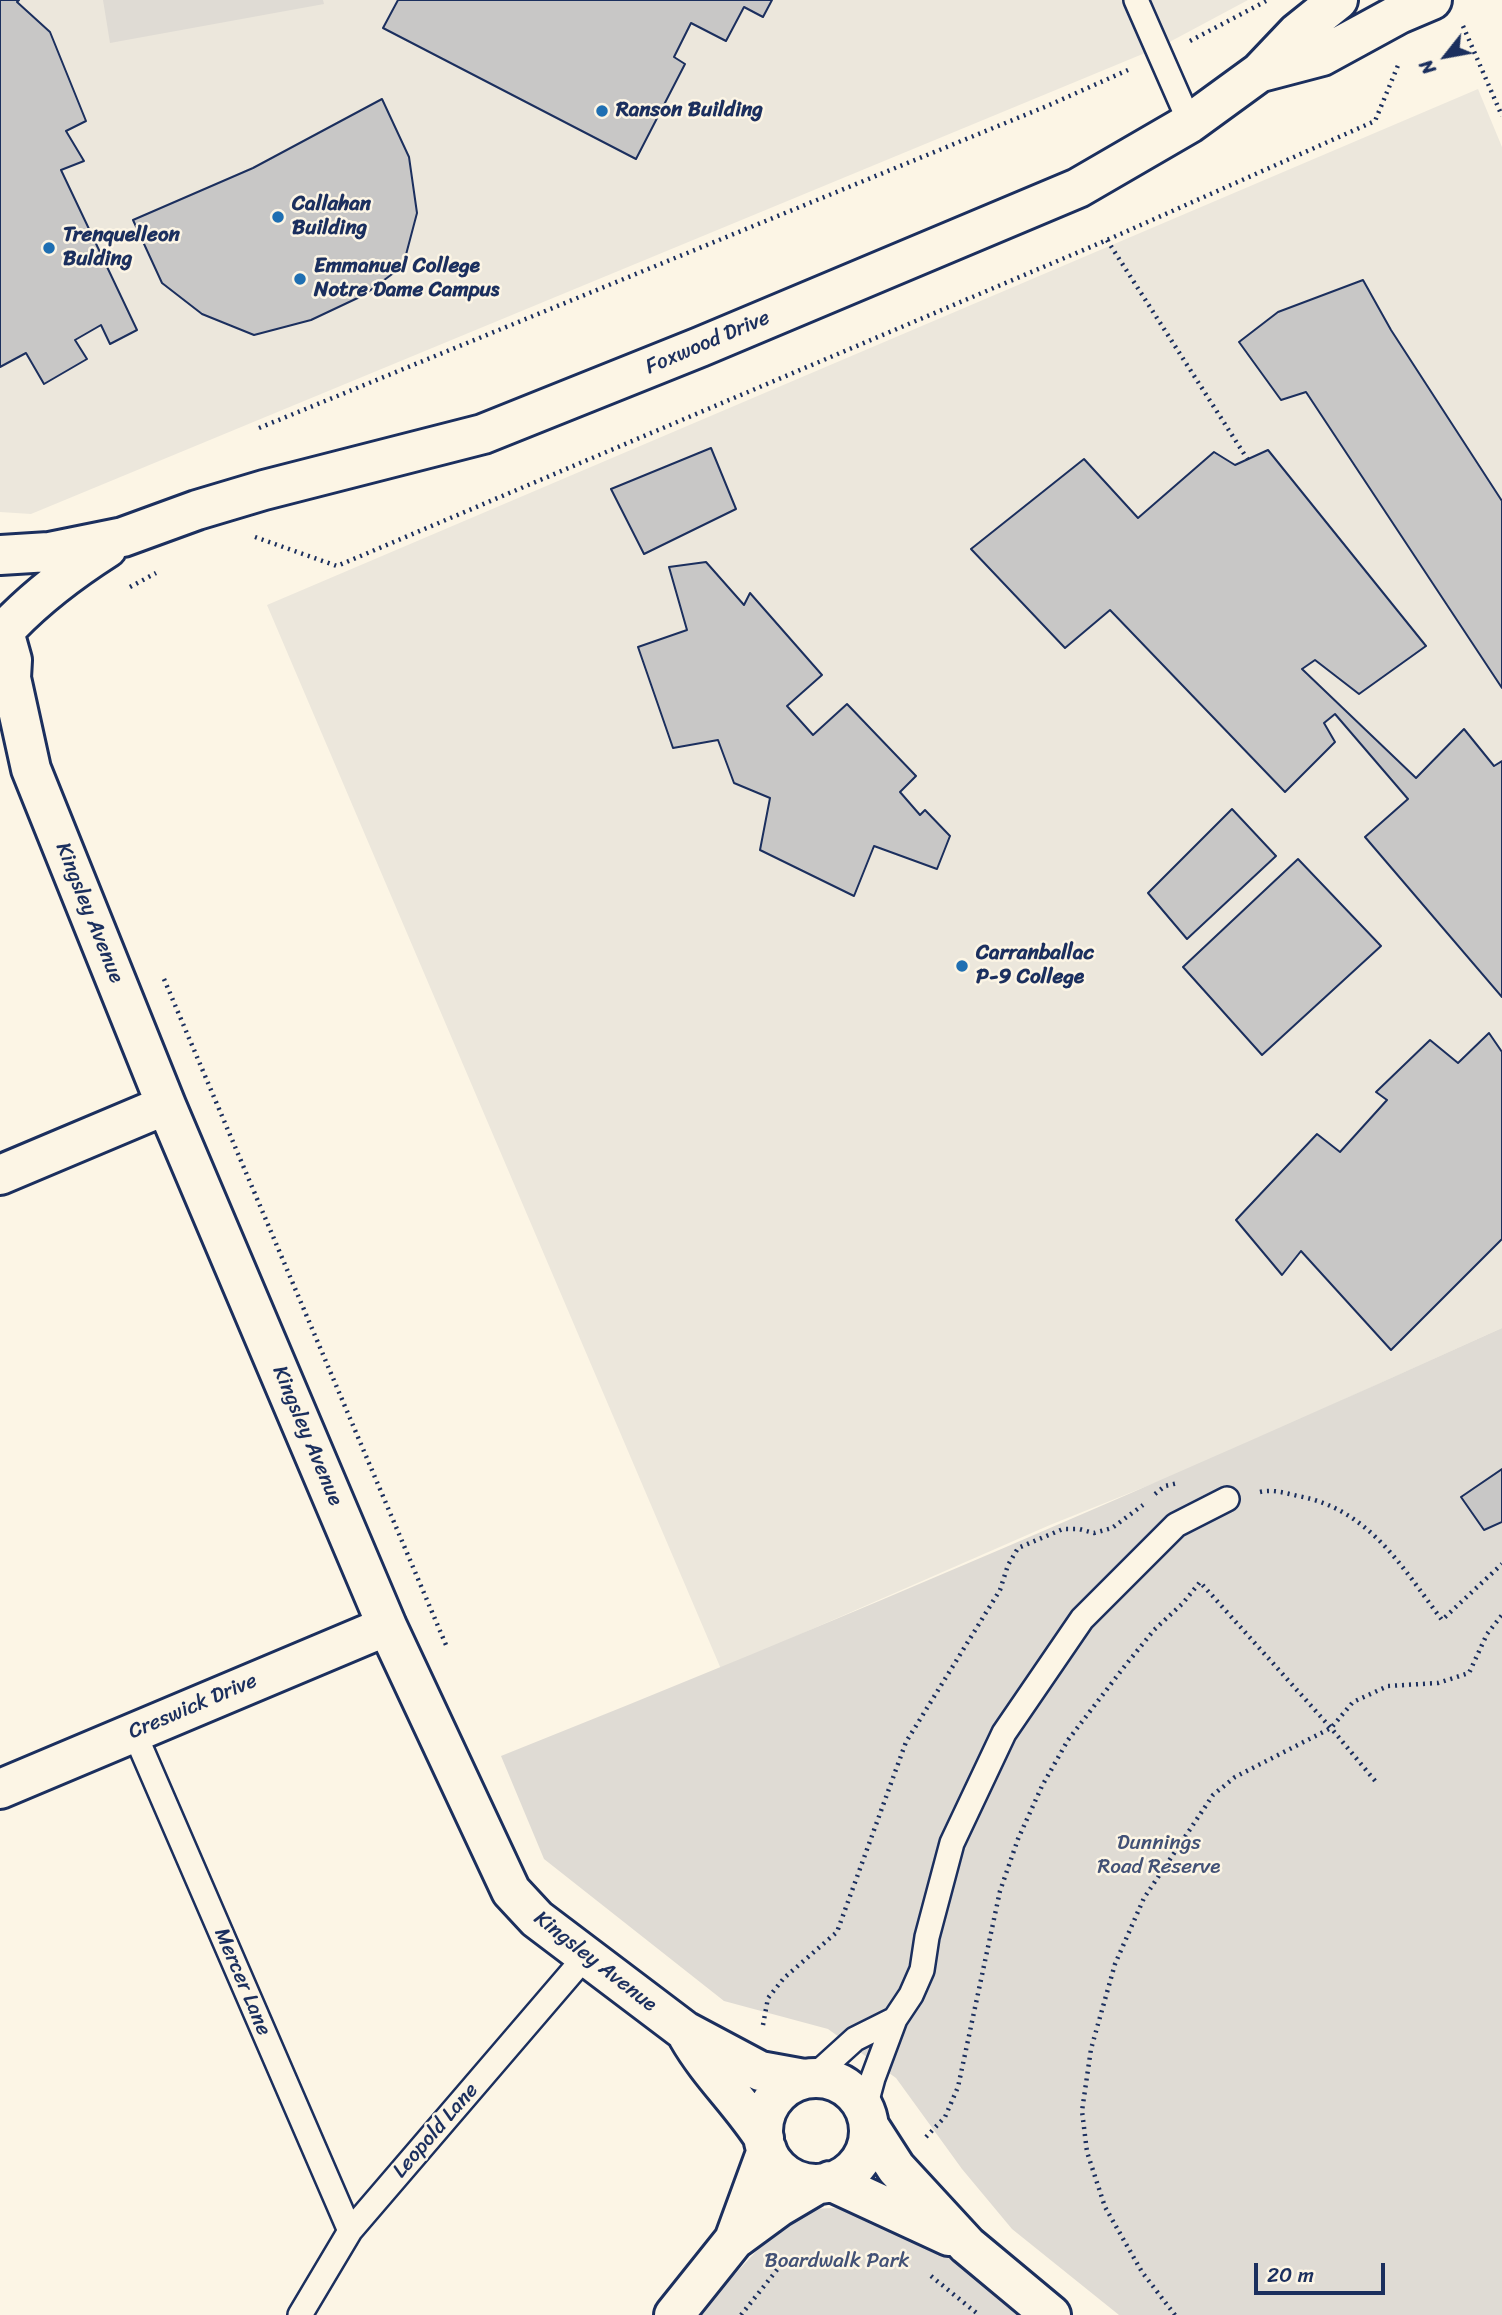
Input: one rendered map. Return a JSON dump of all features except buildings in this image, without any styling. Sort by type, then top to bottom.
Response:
[{"type":"street","name":"Foxwood Drive","points":[[0,555],[49,552],[123,537],[253,493],[470,438],[538,413],[1078,188],[1190,123],[1260,72],[1297,33],[1338,0]]},
{"type":"street","name":"Foxwood Drive","points":[[1260,72],[1322,55],[1399,14],[1446,11]]},
{"type":"street","name":"Foxwood Drive","points":[[5,634],[42,593],[123,537]]},
{"type":"street","points":[[0,571],[9,584],[12,597],[5,634]]},
{"type":"street","name":"Kingsley Avenue","points":[[5,634],[12,660],[11,678],[31,769],[166,1105],[387,1626],[512,1891],[537,1919],[685,2031],[760,2071],[808,2079]]},
{"type":"street","name":"Kingsley Avenue","points":[[0,725],[31,769]]},
{"type":"street","points":[[0,1175],[166,1105]]},
{"type":"street","name":"Creswick Drive","points":[[0,1789],[387,1626]]},
{"type":"street","name":"Kingsley Avenue","points":[[685,2031],[699,2055],[740,2105],[765,2144]]},
{"type":"street","points":[[734,2240],[765,2144],[764,2122],[773,2101],[789,2085],[808,2079],[838,2083],[858,2099],[896,2168],[967,2245],[1051,2315]]},
{"type":"street","points":[[674,2315],[734,2240],[798,2194],[844,2176],[855,2166],[868,2141],[867,2119]]},
{"type":"street","points":[[765,2144],[778,2168],[787,2174],[807,2183],[824,2183],[967,2245]]},
{"type":"lane","points":[[1136,0],[1190,123]]},
{"type":"lane","points":[[867,2119],[873,2078],[895,2019],[911,1995],[922,1970],[930,1926],[952,1843],[1004,1732],[1082,1619],[1176,1525],[1227,1499]]},
{"type":"lane","name":"Mercer Lane","points":[[134,1732],[350,2231]]},
{"type":"lane","name":"Leopold Lane","points":[[300,2315],[350,2231],[585,1957]]},
{"type":"lane","points":[[808,2079],[855,2039],[895,2019]]},
{"type":"path","points":[[259,428],[1047,106],[1160,55],[1269,0]]},
{"type":"path","points":[[1446,11],[1502,114]]},
{"type":"path","points":[[247,535],[337,566],[1108,240],[1375,121],[1401,61]]},
{"type":"path","points":[[1108,240],[1248,460]]},
{"type":"path","points":[[124,590],[158,572]]},
{"type":"path","points":[[160,968],[449,1651]]},
{"type":"path","points":[[762,2028],[768,1998],[784,1978],[837,1932],[906,1742],[1000,1590],[1008,1565],[1018,1548],[1063,1530],[1094,1532],[1112,1528],[1165,1486]]},
{"type":"path","points":[[1227,1499],[1269,1490],[1309,1498],[1348,1514],[1381,1540],[1442,1620],[1502,1564]]},
{"type":"path","points":[[896,2168],[945,2117],[958,2087],[1000,1891],[1018,1839],[1042,1786],[1068,1740],[1124,1667],[1154,1630],[1200,1583],[1376,1782]]},
{"type":"path","points":[[1175,2315],[1142,2272],[1105,2207],[1087,2152],[1082,2112],[1091,2049],[1115,1964],[1144,1898],[1213,1795],[1235,1777],[1331,1728],[1353,1702],[1388,1686],[1438,1683],[1469,1673],[1487,1634],[1502,1615]]},
{"type":"path","points":[[741,2315],[789,2254]]},
{"type":"path","points":[[926,2272],[979,2315]]},
{"type":"shaded area","name":"Emmanuel College Notre Dame Campus","points":[[0,0],[1248,0],[1162,46],[31,514],[0,512]]},
{"type":"shaded area","name":"Carranballac P-9 College","points":[[1478,89],[1502,147],[1502,1328],[1197,1466],[1050,1525],[721,1669],[267,605]]},
{"type":"green space","points":[[103,0],[323,0],[324,4],[110,43]]},
{"type":"green space","name":"Dunnings Road Reserve","points":[[1502,1328],[1502,2315],[1119,2315],[1012,2229],[962,2169],[896,2078],[828,2029],[724,2001],[544,1859],[501,1756],[1004,1548]]},
{"type":"green space","name":"Boardwalk Park","points":[[810,2209],[854,2210],[934,2240],[1021,2315],[697,2315],[775,2231]]},
{"type":"place","name":"Ranson Building","points":[[602,111]]},
{"type":"place","name":"Callahan Building","points":[[278,217]]},
{"type":"place","name":"Trenquelleon Bulding","points":[[49,248]]},
{"type":"place","name":"Emmanuel College Notre Dame Campus","points":[[300,279]]},
{"type":"place","name":"Carranballac P-9 College","points":[[962,966]]}]
